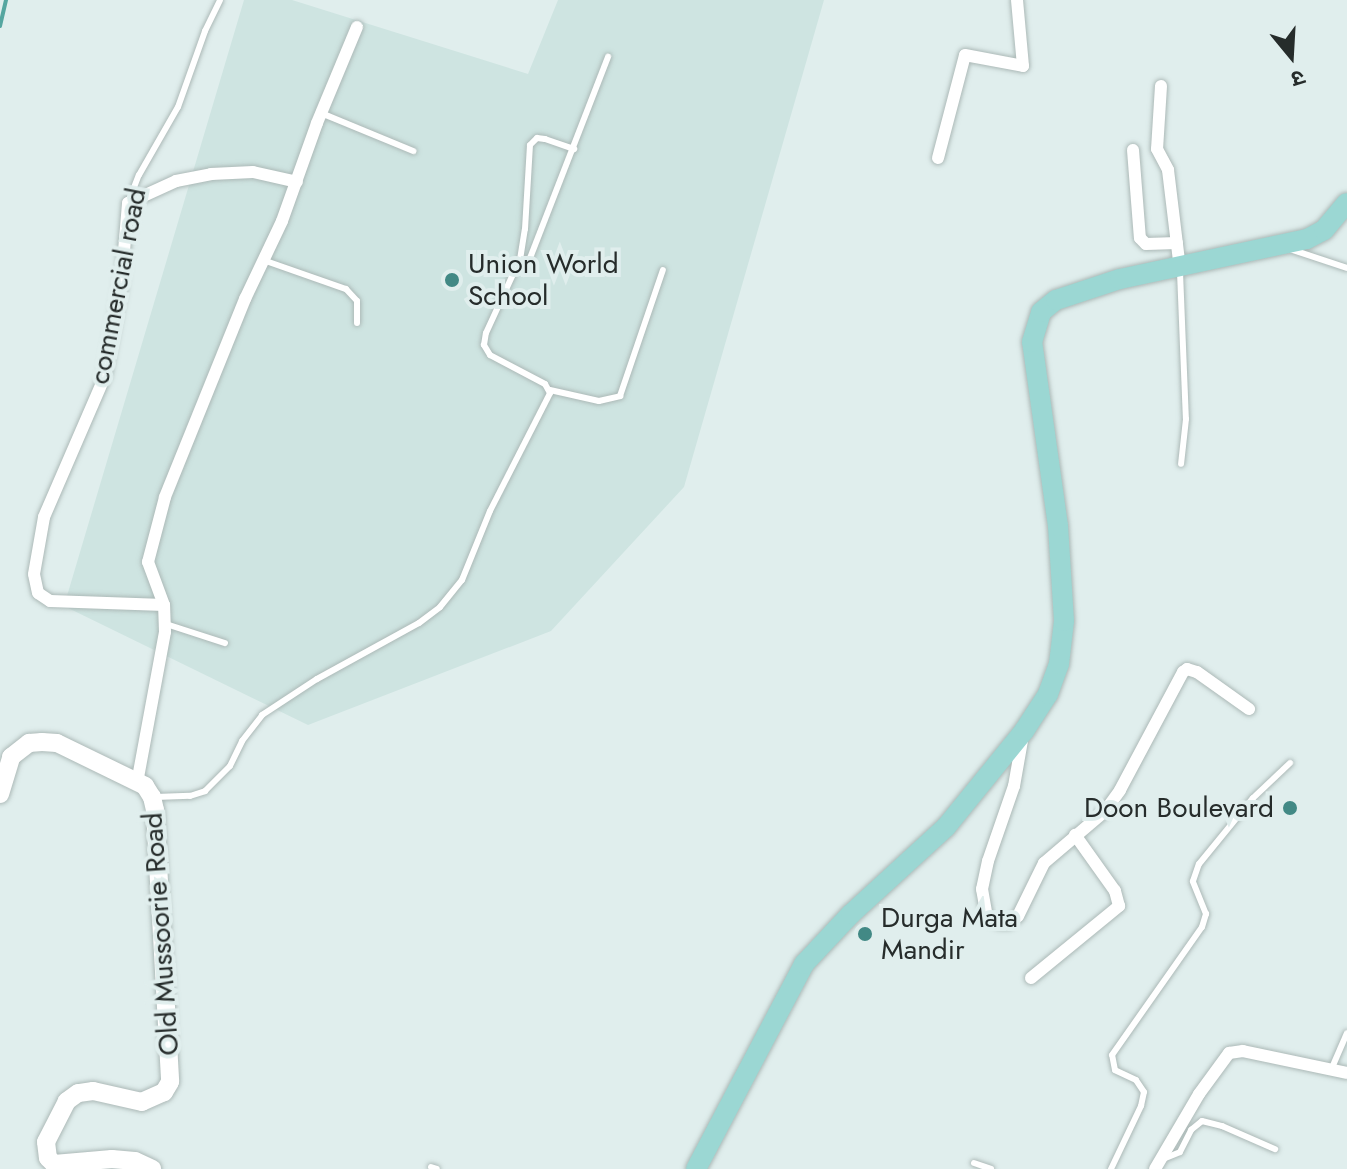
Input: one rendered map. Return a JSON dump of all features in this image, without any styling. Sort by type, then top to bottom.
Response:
[{"type":"main road","points":[[696,1169],[804,964],[851,914],[946,827],[1024,731],[1048,694],[1059,664],[1064,621],[1058,526],[1035,374],[1034,326],[1041,312],[1056,300],[1120,279],[1281,246],[1324,230],[1347,203]]},
{"type":"main road","name":"Old Mussoorie Road","points":[[0,794],[11,757],[29,743],[42,742],[57,743],[137,783],[152,797],[170,1082],[164,1092],[142,1102],[93,1091],[78,1093],[67,1101],[46,1142],[48,1158],[61,1166],[112,1159],[135,1161],[152,1169]]},
{"type":"street","points":[[938,158],[965,55],[1023,66],[1017,0]]},
{"type":"street","points":[[137,783],[166,624],[164,605],[148,562],[161,510],[297,182],[321,113],[357,27]]},
{"type":"street","points":[[1161,86],[1157,149],[1168,170],[1180,269]]},
{"type":"street","points":[[1133,150],[1140,238],[1146,244],[1177,243]]},
{"type":"street","points":[[128,203],[176,181],[211,174],[253,172],[297,182]]},
{"type":"street","name":"commercial road","points":[[128,203],[117,317],[105,376],[44,517],[34,574],[38,593],[50,601],[164,605]]},
{"type":"street","points":[[1024,731],[1014,786],[985,871],[982,889],[987,917],[1000,923],[1009,923],[1018,916],[1044,863],[1105,811],[1120,790],[1183,672],[1187,669],[1197,672],[1249,709]]},
{"type":"street","points":[[1031,978],[1119,906],[1115,891],[1075,835]]},
{"type":"street","points":[[1157,1164],[1199,1094],[1229,1053],[1243,1051],[1347,1073]]},
{"type":"lane","name":"commercial road","points":[[128,203],[139,175],[178,107],[205,31],[220,0]]},
{"type":"lane","points":[[519,266],[530,258],[608,57]]},
{"type":"lane","points":[[321,113],[413,151]]},
{"type":"lane","points":[[574,149],[537,138],[530,145],[519,266],[486,333],[484,345],[490,355],[550,390],[599,401],[620,396],[663,270]]},
{"type":"lane","points":[[1281,246],[1347,268]]},
{"type":"lane","points":[[263,260],[346,289],[357,301],[357,323]]},
{"type":"lane","points":[[1180,269],[1186,419],[1181,464]]},
{"type":"lane","points":[[152,797],[190,796],[205,791],[230,766],[242,741],[262,715],[440,607],[462,580],[473,547],[550,390]]},
{"type":"lane","points":[[166,624],[225,643]]},
{"type":"lane","points":[[1111,1169],[1141,1106],[1144,1092],[1136,1080],[1115,1070],[1112,1055],[1202,927],[1206,914],[1193,881],[1199,864],[1253,798],[1290,763]]},
{"type":"lane","points":[[1331,1070],[1347,1033]]},
{"type":"lane","points":[[1157,1164],[1180,1152],[1191,1130],[1202,1121],[1222,1126],[1275,1149]]},
{"type":"lane","points":[[974,1163],[991,1169]]},
{"type":"shaded area","name":"Union World School","points":[[244,0],[292,0],[528,74],[558,0],[824,0],[684,487],[551,631],[308,725],[64,606]]},
{"type":"waterway","points":[[0,26],[6,0]]},
{"type":"place","name":"Union World School","points":[[452,280]]},
{"type":"place","name":"Doon Boulevard","points":[[1290,808]]},
{"type":"place","name":"Durga Mata Mandir","points":[[865,934]]}]
